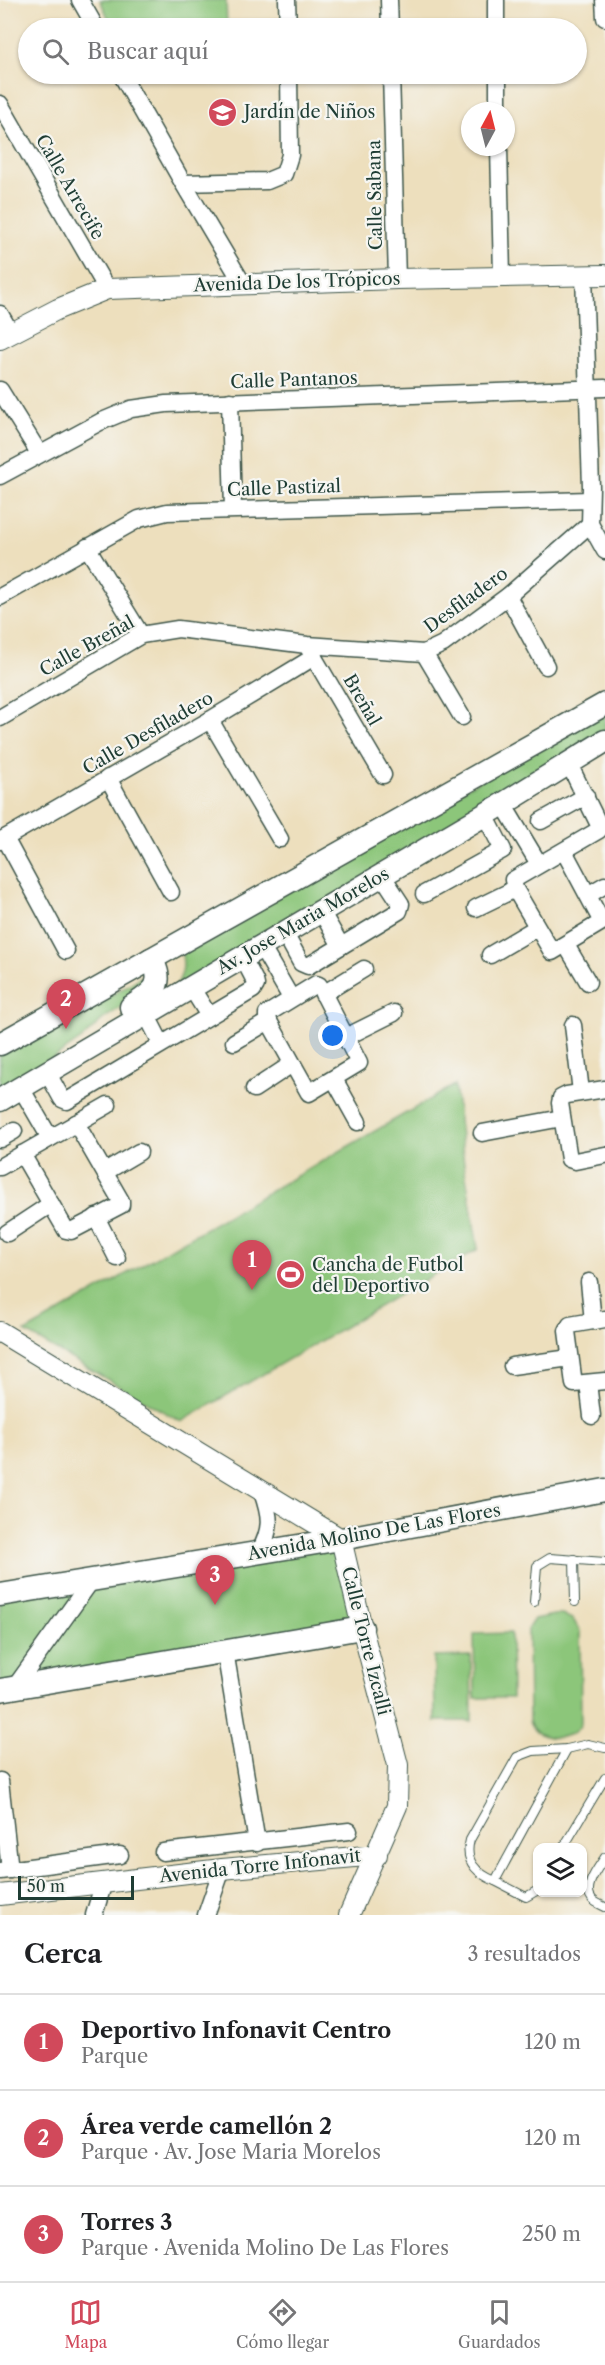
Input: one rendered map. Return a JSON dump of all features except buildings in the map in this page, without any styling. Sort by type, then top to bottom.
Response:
[{"type":"main road","points":[[0,1044],[605,704]]},
{"type":"main road","name":"Av. Jose Maria Morelos","points":[[0,1100],[494,809],[605,741]]},
{"type":"main road","points":[[76,1055],[102,1026],[153,993],[158,981],[158,970],[151,959]]},
{"type":"main road","name":"Avenida Molino De Las Flores","points":[[0,1595],[341,1539],[605,1490]]},
{"type":"main road","points":[[7,1688],[362,1628]]},
{"type":"street","points":[[80,0],[90,18]]},
{"type":"street","points":[[287,0],[288,18]]},
{"type":"street","points":[[389,0],[390,18]]},
{"type":"street","points":[[496,0],[496,18]]},
{"type":"street","points":[[604,0],[605,18]]},
{"type":"street","points":[[127,84],[243,284]]},
{"type":"street","points":[[183,183],[267,181],[284,174],[290,155],[289,84]]},
{"type":"street","name":"Calle Sabana","points":[[391,84],[397,279]]},
{"type":"street","points":[[498,84],[498,102]]},
{"type":"street","name":"Calle Arrecife","points":[[0,104],[107,290]]},
{"type":"street","points":[[499,156],[502,276]]},
{"type":"street","name":"Avenida De los Trópicos","points":[[5,336],[58,309],[107,290],[605,274]]},
{"type":"street","points":[[584,275],[586,389],[595,491],[590,524],[605,551]]},
{"type":"street","points":[[0,314],[5,336]]},
{"type":"street","name":"Calle Pantanos","points":[[0,476],[39,453],[131,409],[166,404],[230,401],[605,388]]},
{"type":"street","points":[[0,390],[39,453]]},
{"type":"street","points":[[230,401],[233,509]]},
{"type":"street","name":"Calle Pastizal","points":[[0,597],[139,519],[168,512],[595,491]]},
{"type":"street","name":"Desfiladero","points":[[311,651],[424,653],[443,644],[508,596],[590,524]]},
{"type":"street","points":[[87,547],[141,635]]},
{"type":"street","points":[[508,596],[546,666]]},
{"type":"street","name":"Calle Breñal","points":[[0,718],[141,635],[178,629],[311,651]]},
{"type":"street","name":"Calle Desfiladero","points":[[3,840],[210,720],[311,651]]},
{"type":"street","name":"Breñal","points":[[311,651],[383,775]]},
{"type":"street","points":[[424,653],[462,717]]},
{"type":"street","points":[[210,720],[280,839]]},
{"type":"street","points":[[564,851],[602,922],[552,952],[512,884],[514,878],[564,851],[600,827],[569,764]]},
{"type":"street","points":[[108,778],[171,891]]},
{"type":"street","points":[[541,821],[586,796]]},
{"type":"street","points":[[494,809],[539,864]]},
{"type":"street","points":[[423,894],[503,850],[494,809]]},
{"type":"street","points":[[3,840],[66,951]]},
{"type":"street","points":[[284,932],[304,966],[308,966],[402,907],[382,875]]},
{"type":"street","points":[[588,895],[605,885]]},
{"type":"street","points":[[476,908],[515,889]]},
{"type":"street","points":[[321,911],[341,946]]},
{"type":"street","points":[[490,955],[536,928]]},
{"type":"street","points":[[566,945],[588,982]]},
{"type":"street","points":[[251,951],[291,998]]},
{"type":"street","points":[[47,1072],[62,1100],[67,1101],[253,990],[256,985],[251,951]]},
{"type":"street","points":[[323,994],[364,969]]},
{"type":"street","points":[[316,984],[323,994],[359,1063],[309,1093],[268,1021],[267,1014],[316,984]]},
{"type":"street","points":[[191,987],[208,1016]]},
{"type":"street","points":[[346,1036],[394,1013]]},
{"type":"street","points":[[146,1014],[161,1043]]},
{"type":"street","points":[[234,1042],[268,1021]]},
{"type":"street","points":[[573,1025],[582,1092]]},
{"type":"street","points":[[254,1089],[292,1064]]},
{"type":"street","points":[[334,1079],[358,1122]]},
{"type":"street","points":[[21,1088],[50,1138]]},
{"type":"street","points":[[605,1089],[561,1098],[569,1159],[575,1161],[605,1155]]},
{"type":"street","points":[[0,1167],[108,1105]]},
{"type":"street","points":[[482,1133],[562,1118]]},
{"type":"street","points":[[22,1154],[68,1231],[96,1218],[122,1203],[76,1123]]},
{"type":"street","points":[[105,1172],[139,1152]]},
{"type":"street","points":[[7,1233],[51,1204]]},
{"type":"street","points":[[96,1218],[117,1258]]},
{"type":"street","points":[[589,1282],[599,1320],[568,1326],[574,1384],[605,1381]]},
{"type":"street","points":[[0,1332],[341,1539]]},
{"type":"street","points":[[512,1366],[570,1358]]},
{"type":"street","points":[[588,1383],[592,1416]]},
{"type":"street","points":[[259,1553],[267,1537],[269,1525],[269,1512],[262,1492]]},
{"type":"street","name":"Calle Torre Izcalli","points":[[341,1539],[398,1765],[397,1806],[349,1915]]},
{"type":"street","points":[[7,1688],[91,1581]]},
{"type":"street","points":[[225,1652],[257,1843]]},
{"type":"street","points":[[0,1781],[5,1871],[120,1855]]},
{"type":"street","points":[[163,1852],[349,1831]]},
{"type":"street","name":"Avenida Torre Infonavit","points":[[0,1895],[222,1869],[377,1855]]},
{"type":"street","points":[[207,1915],[222,1869]]},
{"type":"street","points":[[94,1915],[104,1882]]},
{"type":"lane","points":[[534,1602],[537,1566],[550,1558],[605,1562]]},
{"type":"lane","points":[[574,1559],[575,1602]]},
{"type":"lane","points":[[533,1892],[525,1897],[475,1870],[467,1851],[470,1840],[517,1756],[533,1751],[567,1749],[588,1744],[605,1749]]},
{"type":"lane","points":[[495,1881],[544,1795],[567,1749]]},
{"type":"lane","points":[[566,1843],[605,1778]]},
{"type":"lane","points":[[605,1857],[588,1890],[592,1899],[605,1907]]},
{"type":"green space","points":[[100,0],[226,0],[227,18],[108,18]]},
{"type":"green space","points":[[605,710],[605,733],[171,994],[182,973],[183,962],[180,949]]},
{"type":"green space","points":[[149,972],[152,979],[121,1007],[102,1020],[83,1038],[0,1095],[0,1052],[108,988],[112,995]]},
{"type":"green space","points":[[455,1085],[464,1164],[478,1249],[181,1422],[25,1332]]},
{"type":"green space","points":[[339,1541],[360,1627],[18,1684],[92,1583]]},
{"type":"green space","points":[[87,1583],[14,1685],[0,1687],[0,1597]]},
{"type":"green space","points":[[554,1615],[573,1619],[580,1631],[581,1724],[570,1734],[553,1738],[538,1733],[529,1721],[528,1628],[534,1619]]},
{"type":"green space","points":[[511,1633],[512,1698],[475,1698],[474,1634]]},
{"type":"green space","points":[[471,1656],[472,1721],[435,1721],[434,1657]]},
{"type":"place","name":"Jardín de Niños","points":[[223,112]]},
{"type":"place","name":"Área verde camellón 2","points":[[66,1029]]},
{"type":"place","name":"Cancha de Futbol del Deportivo","points":[[291,1275]]},
{"type":"place","name":"Deportivo Infonavit Centro","points":[[252,1290]]},
{"type":"place","name":"Torres 3","points":[[215,1605]]}]
